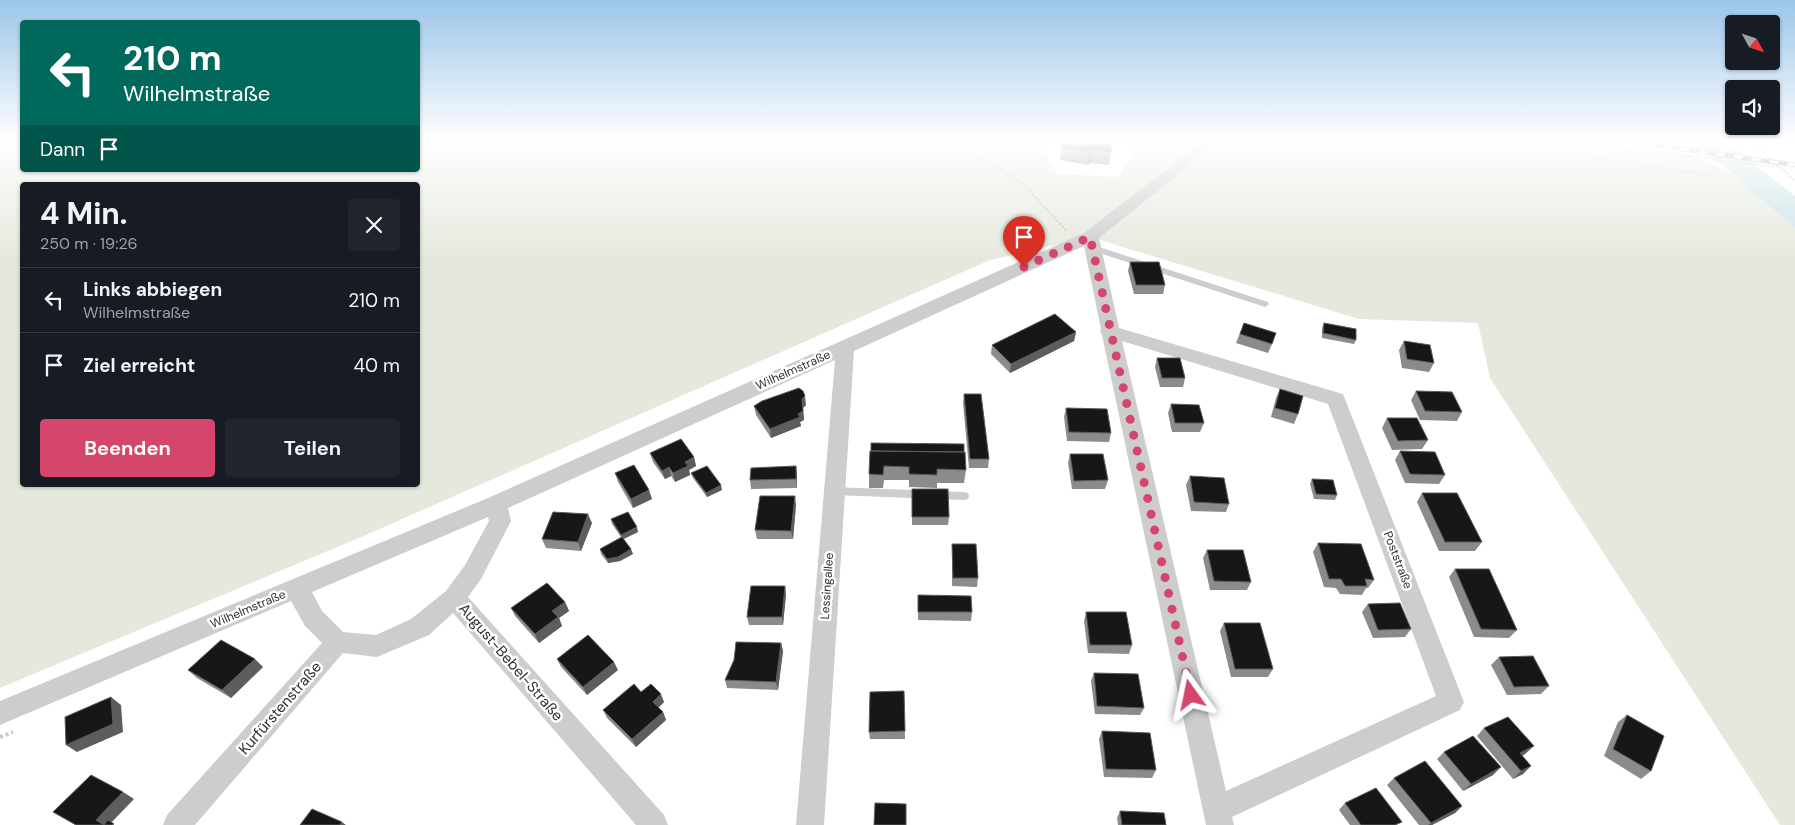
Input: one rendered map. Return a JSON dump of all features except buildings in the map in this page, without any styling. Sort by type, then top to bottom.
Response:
[{"type":"street","name":"Wilhelmstraße","points":[[0,713],[496,504],[844,346],[1087,243],[1166,180]]},
{"type":"street","points":[[1087,243],[1110,331],[1218,817]]},
{"type":"street","name":"Poststraße","points":[[1110,331],[1336,398],[1451,702],[1218,817]]},
{"type":"street","name":"Lessingallee","points":[[810,825],[844,346]]},
{"type":"street","points":[[454,598],[473,572],[500,521],[496,504]]},
{"type":"street","points":[[299,588],[304,606],[320,628],[338,642]]},
{"type":"street","name":"August-Bebel-Straße","points":[[338,642],[377,646],[420,627],[454,598],[654,825]]},
{"type":"street","name":"Kurfürstenstraße","points":[[177,825],[338,642]]},
{"type":"lane","points":[[1087,243],[1209,288],[1265,304]]},
{"type":"lane","points":[[834,491],[964,496]]},
{"type":"path","points":[[1017,180],[1087,243]]},
{"type":"shaded area","points":[[0,180],[1739,180],[1749,190],[1795,227],[1795,825],[1780,825],[1490,378],[1478,323],[1359,319],[1090,237],[990,260],[366,535],[0,688]]},
{"type":"water","points":[[1739,180],[1773,180],[1795,196],[1795,227],[1749,190]]},
{"type":"route","points":[[1024,267],[1090,237],[1191,695]]}]
